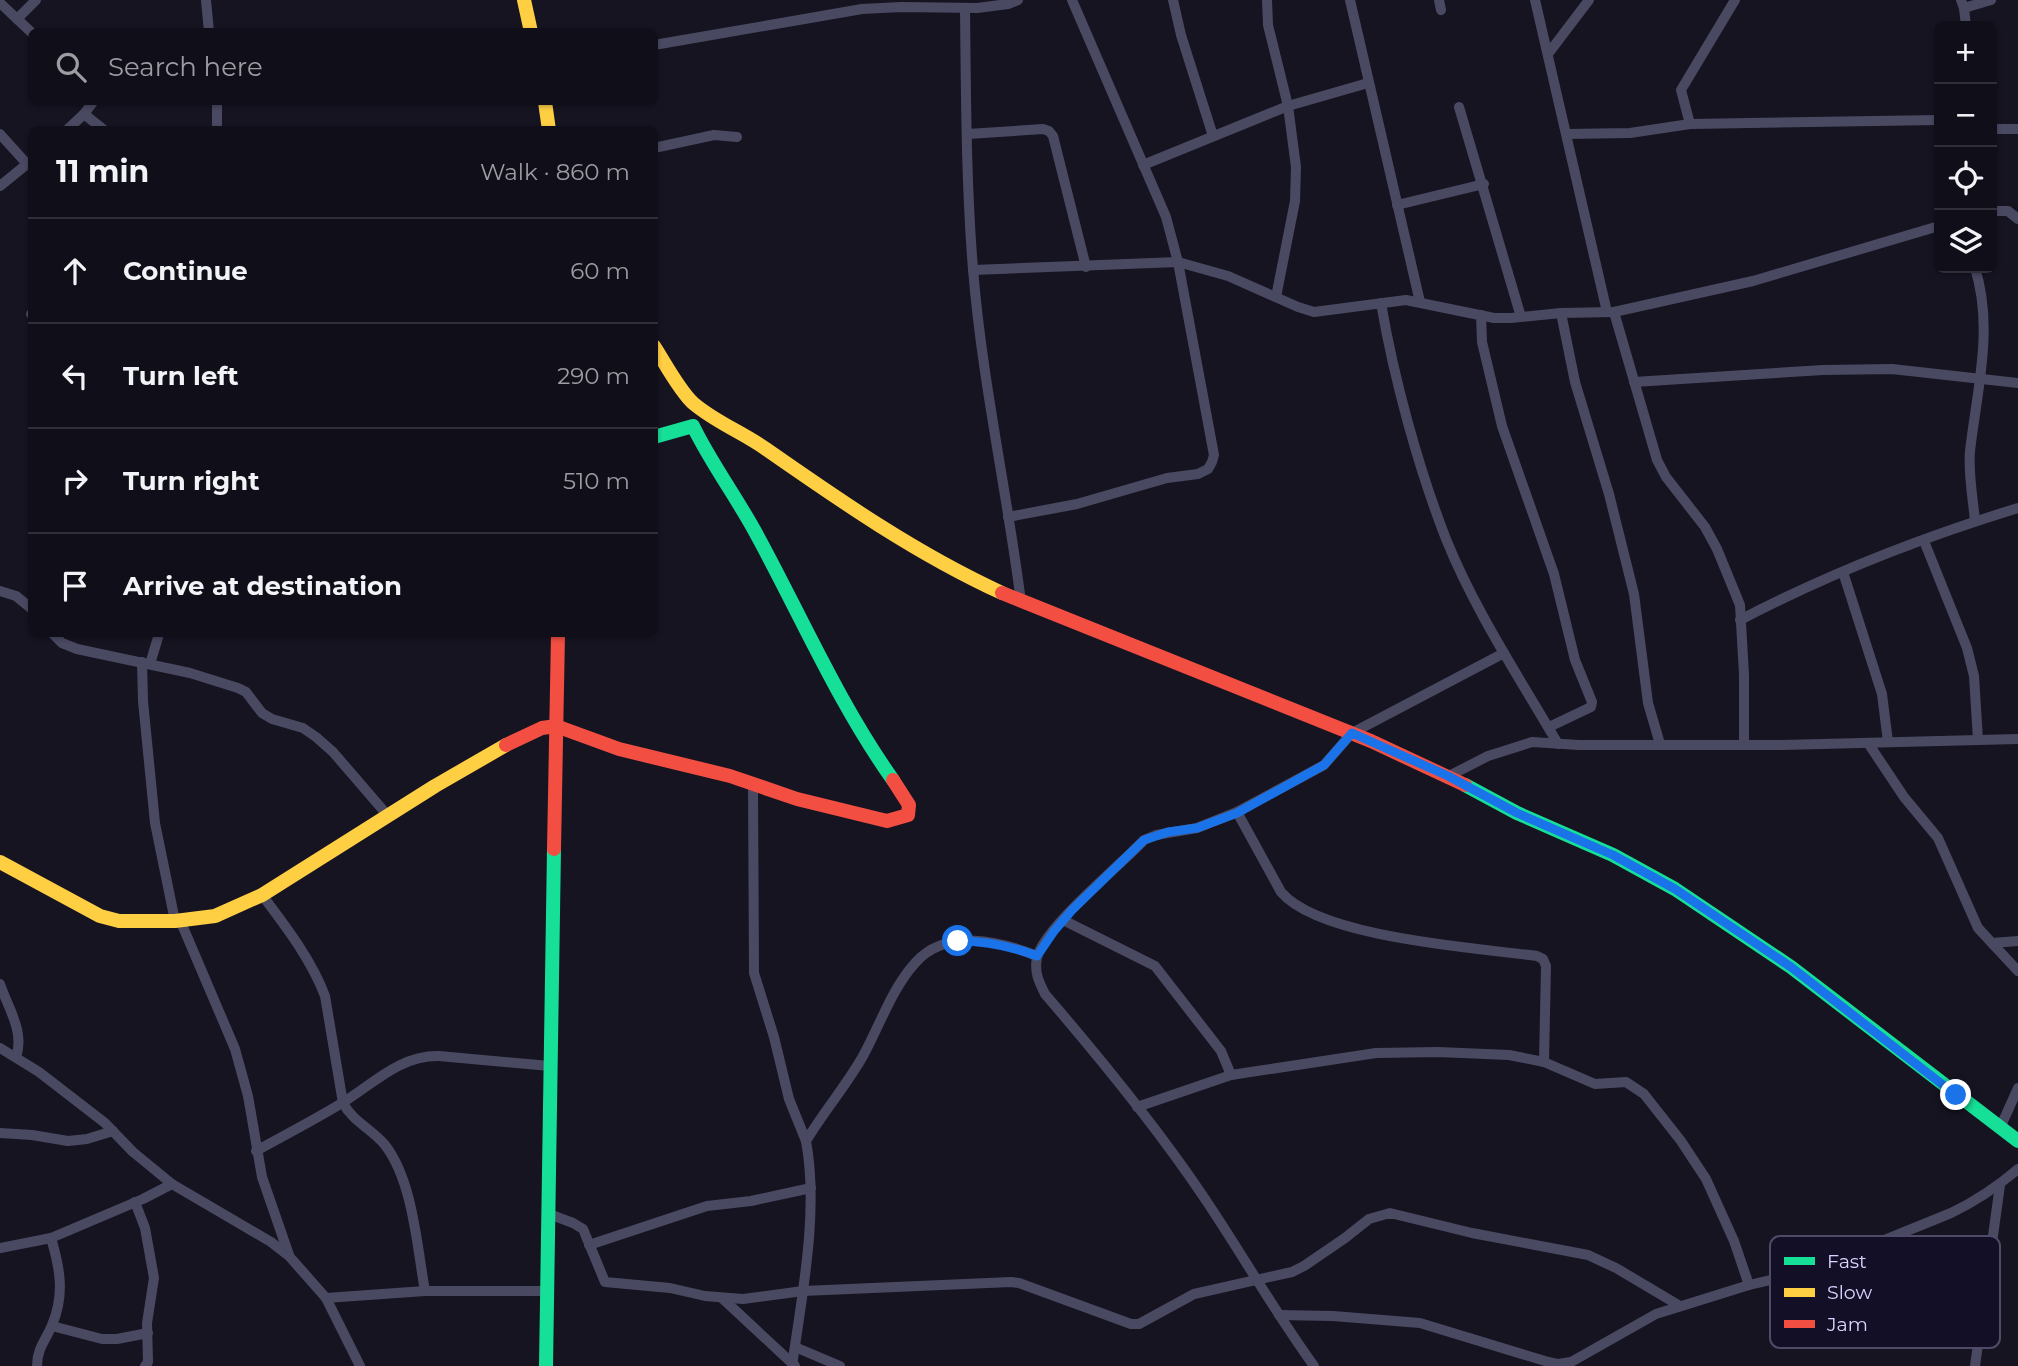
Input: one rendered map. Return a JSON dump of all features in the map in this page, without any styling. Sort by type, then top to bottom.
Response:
[{"type":"street","points":[[17,19],[36,0]]},
{"type":"street","points":[[206,0],[209,28]]},
{"type":"street","points":[[524,0],[530,28]]},
{"type":"street","points":[[658,44],[860,4],[965,8],[977,4],[1008,4],[1018,0]]},
{"type":"street","points":[[1008,517],[1077,504],[1167,478],[1198,474],[1212,462],[1211,434],[1178,262],[1166,218],[1072,0]]},
{"type":"street","points":[[1173,0],[1181,35],[1213,136]]},
{"type":"street","points":[[1267,0],[1270,36],[1288,106],[1296,167],[1295,201],[1276,297]]},
{"type":"street","points":[[1350,0],[1420,302]]},
{"type":"street","points":[[1535,0],[1611,312],[1657,460],[1717,549],[1740,605],[1744,744]]},
{"type":"street","points":[[1548,54],[1590,0]]},
{"type":"street","points":[[1690,124],[1682,90],[1735,0]]},
{"type":"street","points":[[1962,4],[1991,0]]},
{"type":"street","points":[[0,3],[28,29]]},
{"type":"street","points":[[965,8],[973,270],[996,446],[1021,602]]},
{"type":"street","points":[[1143,165],[1288,106],[1368,83]]},
{"type":"street","points":[[70,126],[91,105]]},
{"type":"street","points":[[217,105],[217,126]]},
{"type":"street","points":[[545,105],[548,126]]},
{"type":"street","points":[[1459,107],[1484,184],[1521,317]]},
{"type":"street","points":[[84,114],[99,126]]},
{"type":"street","points":[[1567,134],[1630,133],[1690,124],[1934,120]]},
{"type":"street","points":[[968,134],[1043,129],[1049,131],[1053,136],[1086,267]]},
{"type":"street","points":[[1997,129],[2018,129]]},
{"type":"street","points":[[0,134],[28,161]]},
{"type":"street","points":[[658,147],[714,135],[737,137]]},
{"type":"street","points":[[0,186],[28,163]]},
{"type":"street","points":[[1397,205],[1484,184]]},
{"type":"street","points":[[1997,211],[2008,211],[2018,219]]},
{"type":"street","points":[[973,270],[1178,262],[1228,276],[1314,312],[1406,300],[1494,318],[1521,317],[1611,312],[1753,281],[1934,227]]},
{"type":"street","points":[[1975,521],[1970,454],[1982,379],[1983,320],[1977,273]]},
{"type":"street","points":[[1381,303],[1394,367],[1430,494],[1447,540],[1504,653],[1559,744]]},
{"type":"street","points":[[1561,313],[1575,382],[1609,494],[1634,594],[1648,703],[1660,744]]},
{"type":"street","points":[[1481,315],[1482,342],[1502,426],[1554,574],[1575,660],[1592,702],[1591,707],[1549,727]]},
{"type":"street","points":[[658,352],[691,401],[922,554],[1021,602],[1352,733],[1448,776],[1517,813],[1613,855],[1675,889],[1791,967],[2018,1141]]},
{"type":"street","points":[[1634,382],[1837,369],[1892,369],[2018,383]]},
{"type":"street","points":[[658,436],[693,426],[711,416]]},
{"type":"street","points":[[0,862],[100,916],[136,922],[177,921],[215,916],[262,895],[435,786],[508,744],[542,728],[556,726],[619,749],[730,776],[797,799],[887,821],[908,815],[909,805],[903,794],[871,749],[810,639],[757,534],[710,460],[693,426]]},
{"type":"street","points":[[1740,620],[1791,593],[1843,572],[1975,521],[2018,508]]},
{"type":"street","points":[[1924,541],[1967,648],[1974,676],[1978,740]]},
{"type":"street","points":[[1843,572],[1882,694],[1888,742]]},
{"type":"street","points":[[0,591],[16,596],[28,606]]},
{"type":"street","points":[[56,637],[62,643],[77,649],[146,663],[239,688],[246,692],[262,713],[272,719],[303,728],[333,752],[388,817]]},
{"type":"street","points":[[158,637],[146,663],[142,701],[155,823],[177,921],[235,1049],[247,1089],[262,1177],[289,1256]]},
{"type":"street","points":[[546,1366],[558,637]]},
{"type":"street","points":[[1314,1366],[1202,1195],[1137,1107],[1045,995],[1036,976],[1037,956],[1063,920],[1144,840],[1168,832],[1197,828],[1237,813],[1324,765],[1352,733],[1504,653]]},
{"type":"street","points":[[1448,776],[1488,756],[1532,742],[1744,744],[2018,739]]},
{"type":"street","points":[[1868,743],[1904,797],[1938,838],[1978,928],[2018,971]]},
{"type":"street","points":[[753,784],[754,973],[774,1037],[789,1099],[806,1141],[811,1167],[803,1292],[793,1365]]},
{"type":"street","points":[[1237,813],[1282,892],[1291,901],[1322,918],[1375,934],[1537,956],[1543,960],[1546,966],[1544,1062]]},
{"type":"street","points":[[262,895],[293,937],[326,996],[343,1103],[349,1113],[384,1144],[400,1171],[408,1195],[425,1291]]},
{"type":"street","points":[[1063,920],[1155,966],[1221,1051],[1231,1075]]},
{"type":"street","points":[[806,1141],[843,1090],[902,981],[917,961],[936,948],[958,941],[1010,946],[1037,956]]},
{"type":"street","points":[[1992,943],[2018,941]]},
{"type":"street","points":[[0,984],[19,1034],[20,1045],[16,1057]]},
{"type":"street","points":[[0,1048],[39,1072],[113,1131],[133,1152],[172,1184],[271,1242],[289,1256],[326,1298],[360,1366]]},
{"type":"street","points":[[1137,1107],[1231,1075],[1376,1053],[1509,1055],[1544,1062],[1585,1082],[1626,1082],[1644,1094],[1681,1141],[1706,1179],[1734,1241],[1749,1284]]},
{"type":"street","points":[[256,1151],[343,1103],[410,1059],[424,1056],[550,1066]]},
{"type":"street","points":[[2000,1128],[2018,1088]]},
{"type":"street","points":[[0,1133],[68,1141],[87,1139],[113,1131]]},
{"type":"street","points":[[1896,1236],[1962,1208],[2000,1185],[2018,1169]]},
{"type":"street","points":[[0,1248],[51,1238],[172,1184]]},
{"type":"street","points":[[1993,1236],[2000,1185]]},
{"type":"street","points":[[589,1245],[707,1206],[751,1201],[811,1188]]},
{"type":"street","points":[[135,1202],[145,1228],[153,1268],[149,1352],[145,1366]]},
{"type":"street","points":[[549,1214],[583,1229],[605,1282],[670,1288],[722,1298],[743,1299],[803,1292],[1011,1282],[1131,1324],[1139,1324],[1194,1294],[1277,1277],[1304,1266],[1369,1219],[1390,1213],[1472,1233],[1588,1255],[1680,1306]]},
{"type":"street","points":[[37,1366],[39,1347],[52,1326],[61,1298],[59,1267],[51,1238]]},
{"type":"street","points":[[1279,1315],[1420,1323],[1558,1364],[1579,1362],[1638,1322],[1680,1306],[1770,1280]]},
{"type":"street","points":[[326,1298],[425,1291],[548,1291]]},
{"type":"street","points":[[722,1298],[793,1365]]},
{"type":"street","points":[[52,1326],[102,1339],[148,1333]]},
{"type":"street","points":[[795,1347],[840,1366]]},
{"type":"street","points":[[1975,1366],[1977,1348]]},
{"type":"traffic: fast","points":[[658,436],[693,426],[758,537],[838,691],[893,780]]},
{"type":"traffic: fast","points":[[1465,785],[1517,813],[1613,855],[1675,889],[1791,967],[2018,1141]]},
{"type":"traffic: fast","points":[[546,1366],[554,849]]},
{"type":"traffic: slow","points":[[524,0],[530,28]]},
{"type":"traffic: slow","points":[[545,105],[548,126]]},
{"type":"traffic: slow","points":[[658,353],[683,391],[701,410],[757,443],[910,544],[1002,593]]},
{"type":"traffic: slow","points":[[0,862],[100,916],[119,921],[175,921],[215,916],[262,895],[435,786],[506,745]]},
{"type":"traffic: jam","points":[[1002,593],[1371,741],[1465,785]]},
{"type":"traffic: jam","points":[[554,849],[558,637]]},
{"type":"traffic: jam","points":[[506,745],[542,728],[556,726],[619,749],[730,776],[797,799],[887,821],[908,815],[909,805],[893,780]]},
{"type":"route","points":[[958,941],[1010,946],[1037,956],[1072,910],[1144,840],[1168,832],[1197,828],[1237,813],[1324,765],[1352,733],[1448,776],[1517,813],[1613,855],[1675,889],[1791,967],[1956,1095]]}]
